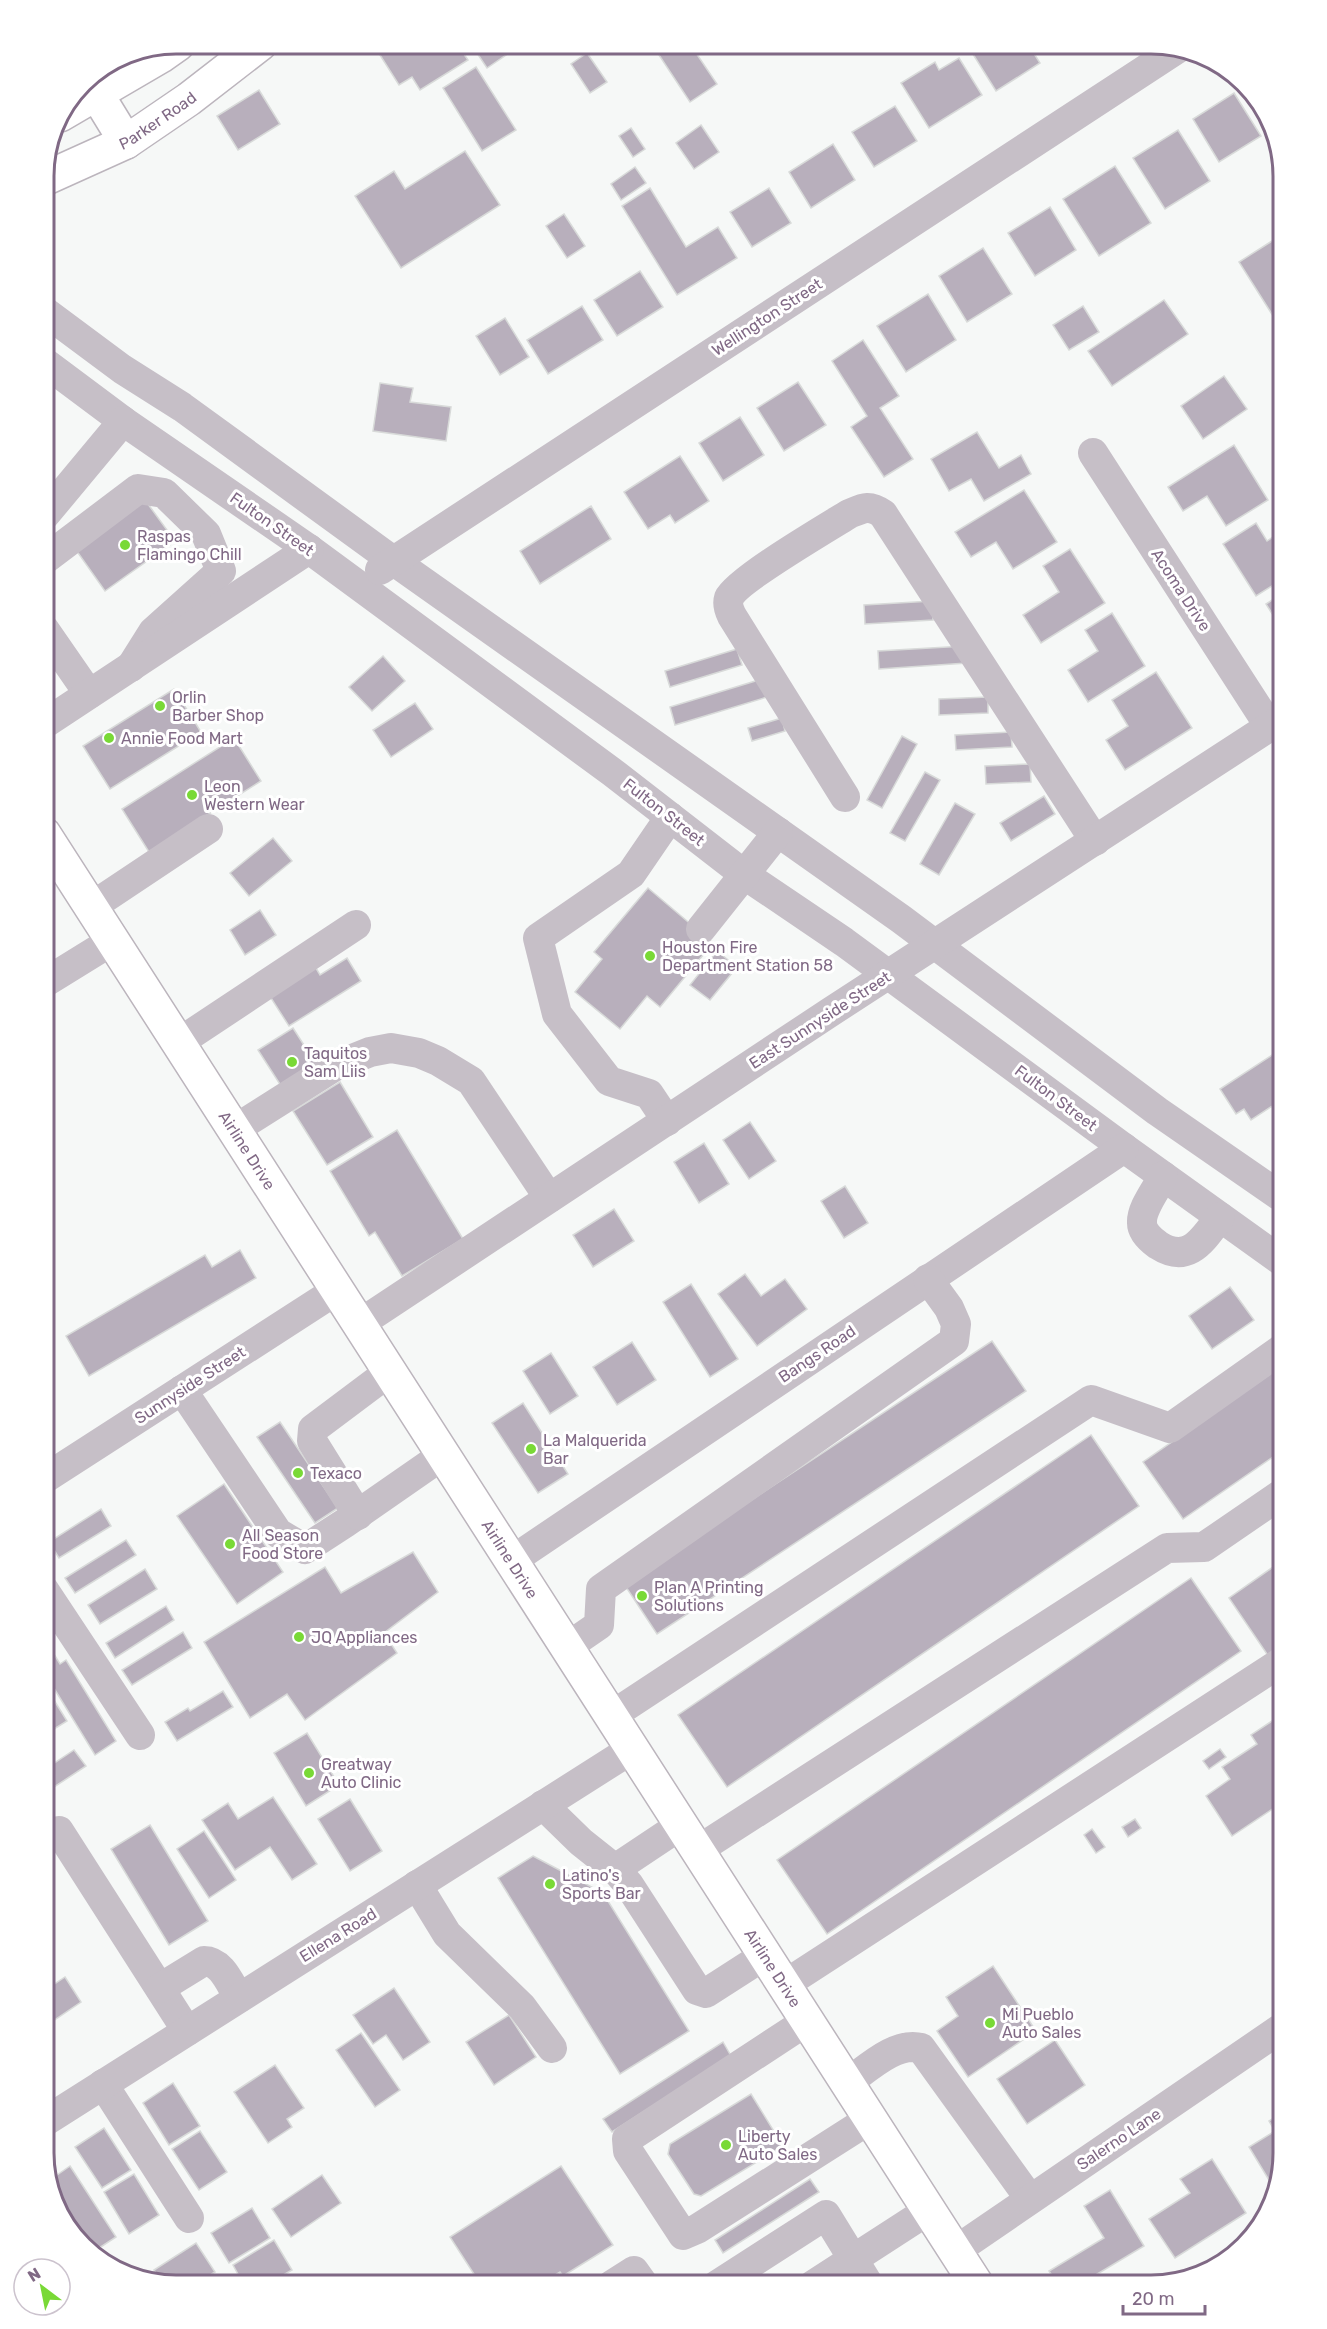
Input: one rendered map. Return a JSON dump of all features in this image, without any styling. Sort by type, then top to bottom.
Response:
[{"type":"main road","name":"Parker Road","points":[[54,174],[126,142],[189,99],[247,54]]},
{"type":"main road","points":[[83,97],[163,55]]},
{"type":"main road","points":[[80,100],[126,142]]},
{"type":"main road","name":"Airline Drive","points":[[54,850],[971,2275]]},
{"type":"street","name":"Wellington Street","points":[[357,585],[1169,55]]},
{"type":"street","points":[[54,318],[122,369],[182,407],[394,561],[936,945],[1164,1115],[1273,1190]]},
{"type":"street","name":"Fulton Street","points":[[54,377],[123,421],[309,549],[612,772],[745,875],[890,975],[1124,1148],[1273,1254]]},
{"type":"street","points":[[54,504],[123,421]]},
{"type":"street","name":"Acoma Drive","points":[[1093,453],[1273,717]]},
{"type":"street","points":[[54,552],[138,489],[164,493],[206,534],[221,571],[153,633],[131,667]]},
{"type":"street","points":[[845,797],[728,608],[729,599],[742,583],[849,514],[864,508],[874,508],[883,514],[1095,841]]},
{"type":"street","points":[[54,717],[309,549]]},
{"type":"street","points":[[54,644],[88,694]]},
{"type":"street","name":"East Sunnyside Street","points":[[359,1324],[1273,726]]},
{"type":"street","points":[[667,1121],[649,1094],[609,1081],[557,1014],[538,938],[631,874],[670,817]]},
{"type":"street","points":[[91,907],[208,829]]},
{"type":"street","points":[[701,929],[778,832]]},
{"type":"street","points":[[178,1043],[356,924]]},
{"type":"street","points":[[54,977],[112,941]]},
{"type":"street","points":[[234,1130],[335,1066],[370,1052],[391,1048],[420,1053],[471,1081],[549,1198]]},
{"type":"street","name":"Bangs Road","points":[[512,1561],[928,1278],[1124,1148]]},
{"type":"street","points":[[1164,1176],[1145,1211],[1142,1222],[1146,1234],[1155,1243],[1168,1251],[1183,1252],[1198,1245],[1220,1217]]},
{"type":"street","points":[[567,1647],[598,1625],[601,1589],[954,1341],[956,1324],[949,1308],[928,1278]]},
{"type":"street","name":"Sunnyside Street","points":[[54,1473],[337,1290]]},
{"type":"street","points":[[611,1716],[1091,1400],[1170,1428],[1273,1356]]},
{"type":"street","points":[[357,1515],[312,1441],[313,1429],[389,1372]]},
{"type":"street","points":[[182,1390],[278,1533],[305,1549],[443,1455]]},
{"type":"street","points":[[615,1869],[689,1838],[1167,1548],[1204,1547],[1273,1500]]},
{"type":"street","points":[[54,1605],[140,1735]]},
{"type":"street","points":[[784,1985],[1273,1668]]},
{"type":"street","name":"Ellena Road","points":[[54,2116],[632,1749]]},
{"type":"street","points":[[543,1805],[581,1842],[615,1869],[697,1990],[706,1993],[765,1955]]},
{"type":"street","points":[[59,1831],[187,2031]]},
{"type":"street","points":[[417,1885],[447,1934],[522,2007],[552,2048]]},
{"type":"street","points":[[160,1988],[204,1961],[212,1961],[220,1968],[239,1998]]},
{"type":"street","points":[[807,2021],[627,2139],[628,2151],[684,2235],[870,2119]]},
{"type":"street","name":"Salerno Lane","points":[[955,2251],[1273,2034]]},
{"type":"street","points":[[847,2083],[889,2054],[913,2046],[921,2048],[1030,2199]]},
{"type":"street","points":[[103,2084],[189,2218]]},
{"type":"street","points":[[829,2275],[929,2210]]},
{"type":"street","points":[[733,2275],[826,2215],[863,2275]]},
{"type":"building","points":[[379,54],[464,54],[468,60],[420,90],[412,77],[399,85]]},
{"type":"building","points":[[478,54],[506,55],[487,68]]},
{"type":"building","points":[[588,54],[607,82],[590,93],[571,64]]},
{"type":"building","points":[[658,54],[697,54],[717,84],[690,102]]},
{"type":"building","points":[[973,54],[1034,54],[1040,63],[996,91]]},
{"type":"building","points":[[959,58],[982,95],[929,128],[901,83],[935,62],[939,70]]},
{"type":"building","points":[[476,67],[516,130],[482,151],[443,88]]},
{"type":"building","points":[[259,90],[280,124],[238,150],[217,116]]},
{"type":"building","points":[[1234,93],[1261,136],[1219,162],[1193,119]]},
{"type":"building","points":[[895,106],[917,141],[874,167],[852,132]]},
{"type":"building","points":[[701,125],[719,152],[694,169],[676,143]]},
{"type":"building","points":[[631,128],[645,149],[633,157],[619,136]]},
{"type":"building","points":[[1178,130],[1210,181],[1165,209],[1133,158]]},
{"type":"building","points":[[833,144],[855,180],[811,208],[789,172]]},
{"type":"building","points":[[465,151],[500,205],[401,268],[355,196],[394,171],[405,189]]},
{"type":"building","points":[[1115,166],[1151,223],[1099,256],[1063,199]]},
{"type":"building","points":[[635,167],[646,183],[621,200],[611,184]]},
{"type":"building","points":[[650,188],[686,247],[718,227],[737,258],[677,295],[622,206]]},
{"type":"building","points":[[769,188],[791,223],[752,247],[730,212]]},
{"type":"building","points":[[1050,207],[1076,250],[1035,276],[1008,233]]},
{"type":"building","points":[[564,214],[585,246],[567,258],[546,226]]},
{"type":"building","points":[[1273,240],[1273,316],[1239,262]]},
{"type":"building","points":[[983,248],[1012,294],[967,322],[939,276]]},
{"type":"building","points":[[640,271],[663,307],[617,336],[594,300]]},
{"type":"building","points":[[928,294],[956,340],[906,372],[877,326]]},
{"type":"building","points":[[1164,300],[1188,334],[1112,386],[1088,351]]},
{"type":"building","points":[[582,306],[603,340],[548,374],[527,340]]},
{"type":"building","points":[[1083,306],[1099,332],[1069,350],[1053,325]]},
{"type":"building","points":[[505,318],[529,357],[500,375],[476,336]]},
{"type":"building","points":[[863,340],[899,396],[880,408],[913,459],[884,477],[851,427],[867,416],[832,361]]},
{"type":"building","points":[[1224,376],[1247,409],[1203,439],[1181,406]]},
{"type":"building","points":[[798,382],[826,425],[784,451],[757,408]]},
{"type":"building","points":[[380,383],[413,388],[410,402],[451,407],[446,441],[373,431]]},
{"type":"building","points":[[740,417],[764,455],[723,481],[699,443]]},
{"type":"building","points":[[977,432],[999,468],[1021,455],[1031,474],[984,501],[971,479],[949,491],[931,459]]},
{"type":"building","points":[[1234,445],[1268,500],[1226,526],[1207,496],[1183,511],[1168,487]]},
{"type":"building","points":[[680,456],[709,501],[675,523],[670,515],[648,529],[624,492]]},
{"type":"building","points":[[1024,490],[1057,542],[1013,569],[996,542],[971,557],[955,532]]},
{"type":"building","name":"Raspas Flamingo Chill","points":[[145,500],[175,541],[105,591],[76,550]]},
{"type":"building","points":[[591,506],[611,539],[540,584],[520,551]]},
{"type":"building","points":[[1256,523],[1267,541],[1273,537],[1273,585],[1256,596],[1223,544]]},
{"type":"building","points":[[1070,549],[1105,603],[1041,643],[1023,615],[1059,592],[1043,566]]},
{"type":"building","points":[[1273,599],[1273,615],[1266,604]]},
{"type":"building","points":[[932,601],[933,620],[865,624],[864,605]]},
{"type":"building","points":[[1112,613],[1145,666],[1088,702],[1068,670],[1098,651],[1085,630]]},
{"type":"building","points":[[965,646],[967,663],[879,669],[878,651]]},
{"type":"building","points":[[737,649],[742,665],[670,687],[665,671]]},
{"type":"building","points":[[383,656],[405,681],[372,711],[349,687]]},
{"type":"building","points":[[1156,672],[1192,728],[1125,770],[1106,740],[1128,726],[1112,700]]},
{"type":"building","points":[[762,679],[767,697],[675,725],[670,707]]},
{"type":"building","points":[[174,689],[201,732],[110,789],[83,746]]},
{"type":"building","points":[[988,697],[988,713],[939,715],[939,699]]},
{"type":"building","points":[[415,703],[433,729],[391,757],[373,730]]},
{"type":"building","points":[[782,718],[785,731],[752,741],[748,728]]},
{"type":"building","points":[[1011,732],[1012,747],[956,750],[955,735]]},
{"type":"building","points":[[902,736],[917,744],[882,808],[867,800]]},
{"type":"building","name":"Leon Western Wear","points":[[234,738],[261,781],[149,852],[122,809]]},
{"type":"building","points":[[1030,764],[1031,782],[986,784],[985,766]]},
{"type":"building","points":[[925,772],[940,780],[905,841],[890,833]]},
{"type":"building","points":[[1044,796],[1055,814],[1011,841],[1000,823]]},
{"type":"building","points":[[955,803],[975,814],[939,875],[920,864]]},
{"type":"building","points":[[273,838],[292,861],[249,896],[230,873]]},
{"type":"building","name":"Houston Fire Department Station 58","points":[[648,888],[713,943],[660,1007],[647,996],[620,1029],[575,992],[602,959],[594,952]]},
{"type":"building","points":[[260,910],[276,935],[245,955],[230,930]]},
{"type":"building","points":[[717,951],[737,967],[710,1000],[690,985]]},
{"type":"building","points":[[347,958],[361,981],[289,1026],[271,998],[313,963],[320,975]]},
{"type":"building","points":[[293,1028],[318,1067],[283,1089],[258,1050]]},
{"type":"building","points":[[1273,1055],[1273,1106],[1251,1120],[1244,1109],[1236,1114],[1220,1089]]},
{"type":"building","points":[[340,1082],[373,1137],[327,1165],[293,1111]]},
{"type":"building","points":[[750,1122],[776,1161],[749,1179],[723,1140]]},
{"type":"building","points":[[397,1130],[463,1239],[402,1276],[375,1232],[369,1236],[330,1171]]},
{"type":"building","points":[[704,1143],[729,1184],[699,1203],[674,1162]]},
{"type":"building","points":[[845,1186],[868,1223],[844,1238],[821,1201]]},
{"type":"building","points":[[614,1209],[634,1241],[593,1267],[573,1235]]},
{"type":"building","points":[[240,1250],[256,1278],[89,1376],[66,1336],[205,1255],[212,1267]]},
{"type":"building","points":[[745,1274],[761,1296],[785,1279],[807,1309],[757,1346],[718,1294]]},
{"type":"building","points":[[691,1284],[738,1359],[710,1377],[663,1302]]},
{"type":"building","points":[[1230,1287],[1254,1320],[1212,1349],[1189,1316]]},
{"type":"building","points":[[992,1341],[1026,1391],[657,1634],[624,1584]]},
{"type":"building","points":[[632,1342],[656,1380],[617,1405],[593,1367]]},
{"type":"building","points":[[551,1353],[578,1396],[550,1414],[523,1371]]},
{"type":"building","points":[[1273,1372],[1273,1457],[1183,1519],[1143,1462]]},
{"type":"building","name":"La Malquerida Bar","points":[[523,1403],[568,1474],[538,1493],[492,1423]]},
{"type":"building","name":"Texaco","points":[[280,1422],[338,1508],[315,1523],[257,1437]]},
{"type":"building","points":[[1091,1435],[1139,1506],[727,1787],[678,1715]]},
{"type":"building","name":"All Season Food Store","points":[[224,1484],[283,1572],[237,1604],[177,1516]]},
{"type":"building","points":[[101,1509],[111,1526],[59,1558],[54,1550],[54,1539]]},
{"type":"building","points":[[126,1540],[136,1555],[75,1593],[65,1578]]},
{"type":"building","name":"JQ Appliances","points":[[413,1552],[438,1592],[384,1633],[397,1653],[305,1720],[287,1694],[250,1718],[204,1642],[325,1567],[341,1593]]},
{"type":"building","points":[[1273,1567],[1273,1659],[1271,1660],[1229,1598]]},
{"type":"building","points":[[145,1569],[157,1589],[100,1624],[88,1605]]},
{"type":"building","points":[[1191,1578],[1241,1651],[827,1934],[777,1860]]},
{"type":"building","points":[[166,1606],[174,1620],[115,1658],[106,1643]]},
{"type":"building","points":[[183,1632],[192,1648],[132,1685],[122,1670]]},
{"type":"building","points":[[54,1654],[60,1664],[66,1660],[116,1741],[95,1755],[54,1688]]},
{"type":"building","points":[[223,1691],[233,1707],[177,1741],[165,1722],[188,1708],[190,1711]]},
{"type":"building","points":[[54,1700],[67,1721],[54,1729]]},
{"type":"building","points":[[1273,1720],[1273,1809],[1232,1836],[1206,1796],[1230,1779],[1222,1767],[1257,1744],[1251,1735]]},
{"type":"building","points":[[307,1733],[339,1785],[306,1806],[274,1753]]},
{"type":"building","points":[[1220,1749],[1226,1757],[1209,1769],[1203,1761]]},
{"type":"building","points":[[74,1750],[86,1766],[54,1787],[54,1763]]},
{"type":"building","points":[[273,1797],[317,1864],[292,1880],[270,1847],[235,1870],[202,1820],[228,1803],[238,1819]]},
{"type":"building","points":[[350,1799],[382,1851],[350,1871],[318,1819]]},
{"type":"building","points":[[1135,1819],[1141,1828],[1128,1837],[1122,1827]]},
{"type":"building","points":[[150,1825],[208,1921],[169,1945],[111,1849]]},
{"type":"building","points":[[1092,1829],[1105,1847],[1096,1853],[1084,1835]]},
{"type":"building","points":[[204,1831],[236,1880],[209,1898],[177,1849]]},
{"type":"building","points":[[533,1856],[603,1893],[689,2031],[620,2074],[498,1878]]},
{"type":"building","name":"Mi Pueblo Auto Sales","points":[[993,1966],[1036,2031],[968,2077],[937,2031],[958,2016],[946,1997]]},
{"type":"building","points":[[65,1977],[81,2002],[54,2020],[54,1984]]},
{"type":"building","points":[[394,1988],[430,2042],[403,2060],[386,2035],[373,2044],[353,2015]]},
{"type":"building","points":[[509,2015],[536,2057],[494,2085],[466,2042]]},
{"type":"building","points":[[361,2033],[400,2090],[375,2107],[336,2050]]},
{"type":"building","points":[[1055,2040],[1085,2085],[1027,2124],[997,2079]]},
{"type":"building","points":[[723,2042],[731,2056],[612,2132],[603,2119]]},
{"type":"building","points":[[275,2065],[304,2108],[287,2119],[292,2127],[268,2143],[234,2092]]},
{"type":"building","points":[[173,2083],[200,2126],[169,2145],[143,2103]]},
{"type":"building","name":"Liberty Auto Sales","points":[[751,2094],[783,2146],[701,2196],[694,2194],[668,2154],[670,2144]]},
{"type":"building","points":[[104,2128],[131,2170],[102,2188],[75,2147]]},
{"type":"building","points":[[200,2131],[227,2172],[199,2190],[172,2149]]},
{"type":"building","points":[[1273,2132],[1270,2181],[1249,2147]]},
{"type":"building","points":[[1212,2159],[1246,2213],[1175,2258],[1149,2219],[1190,2193],[1180,2179]]},
{"type":"building","points":[[70,2166],[116,2237],[100,2248],[84,2233],[67,2207],[56,2176]]},
{"type":"building","points":[[561,2166],[613,2245],[565,2275],[560,2272],[555,2275],[475,2275],[450,2237]]},
{"type":"building","points":[[134,2174],[159,2215],[129,2234],[104,2192]]},
{"type":"building","points":[[322,2175],[341,2203],[291,2237],[272,2209]]},
{"type":"building","points":[[810,2179],[819,2192],[723,2253],[715,2240]]},
{"type":"building","points":[[1110,2190],[1144,2246],[1096,2275],[1052,2275],[1049,2271],[1104,2238],[1084,2206]]},
{"type":"building","points":[[252,2208],[270,2238],[229,2263],[211,2233]]},
{"type":"building","points":[[274,2240],[292,2270],[283,2275],[238,2275],[233,2265]]},
{"type":"building","points":[[196,2243],[215,2272],[210,2275],[168,2275],[156,2274],[154,2270]]},
{"type":"place","name":"Raspas Flamingo Chill","points":[[125,545]]},
{"type":"place","name":"Orlin Barber Shop","points":[[160,706]]},
{"type":"place","name":"Annie Food Mart","points":[[109,738]]},
{"type":"place","name":"Leon Western Wear","points":[[192,795]]},
{"type":"place","name":"Houston Fire Department Station 58","points":[[650,956]]},
{"type":"place","name":"Taquitos Sam Liis","points":[[292,1062]]},
{"type":"place","name":"La Malquerida Bar","points":[[531,1449]]},
{"type":"place","name":"Texaco","points":[[298,1473]]},
{"type":"place","name":"All Season Food Store","points":[[230,1544]]},
{"type":"place","name":"Plan A Printing Solutions","points":[[642,1596]]},
{"type":"place","name":"JQ Appliances","points":[[299,1637]]},
{"type":"place","name":"Greatway Auto Clinic","points":[[309,1773]]},
{"type":"place","name":"Latino's Sports Bar","points":[[550,1884]]},
{"type":"place","name":"Mi Pueblo Auto Sales","points":[[990,2023]]},
{"type":"place","name":"Liberty Auto Sales","points":[[726,2145]]}]
